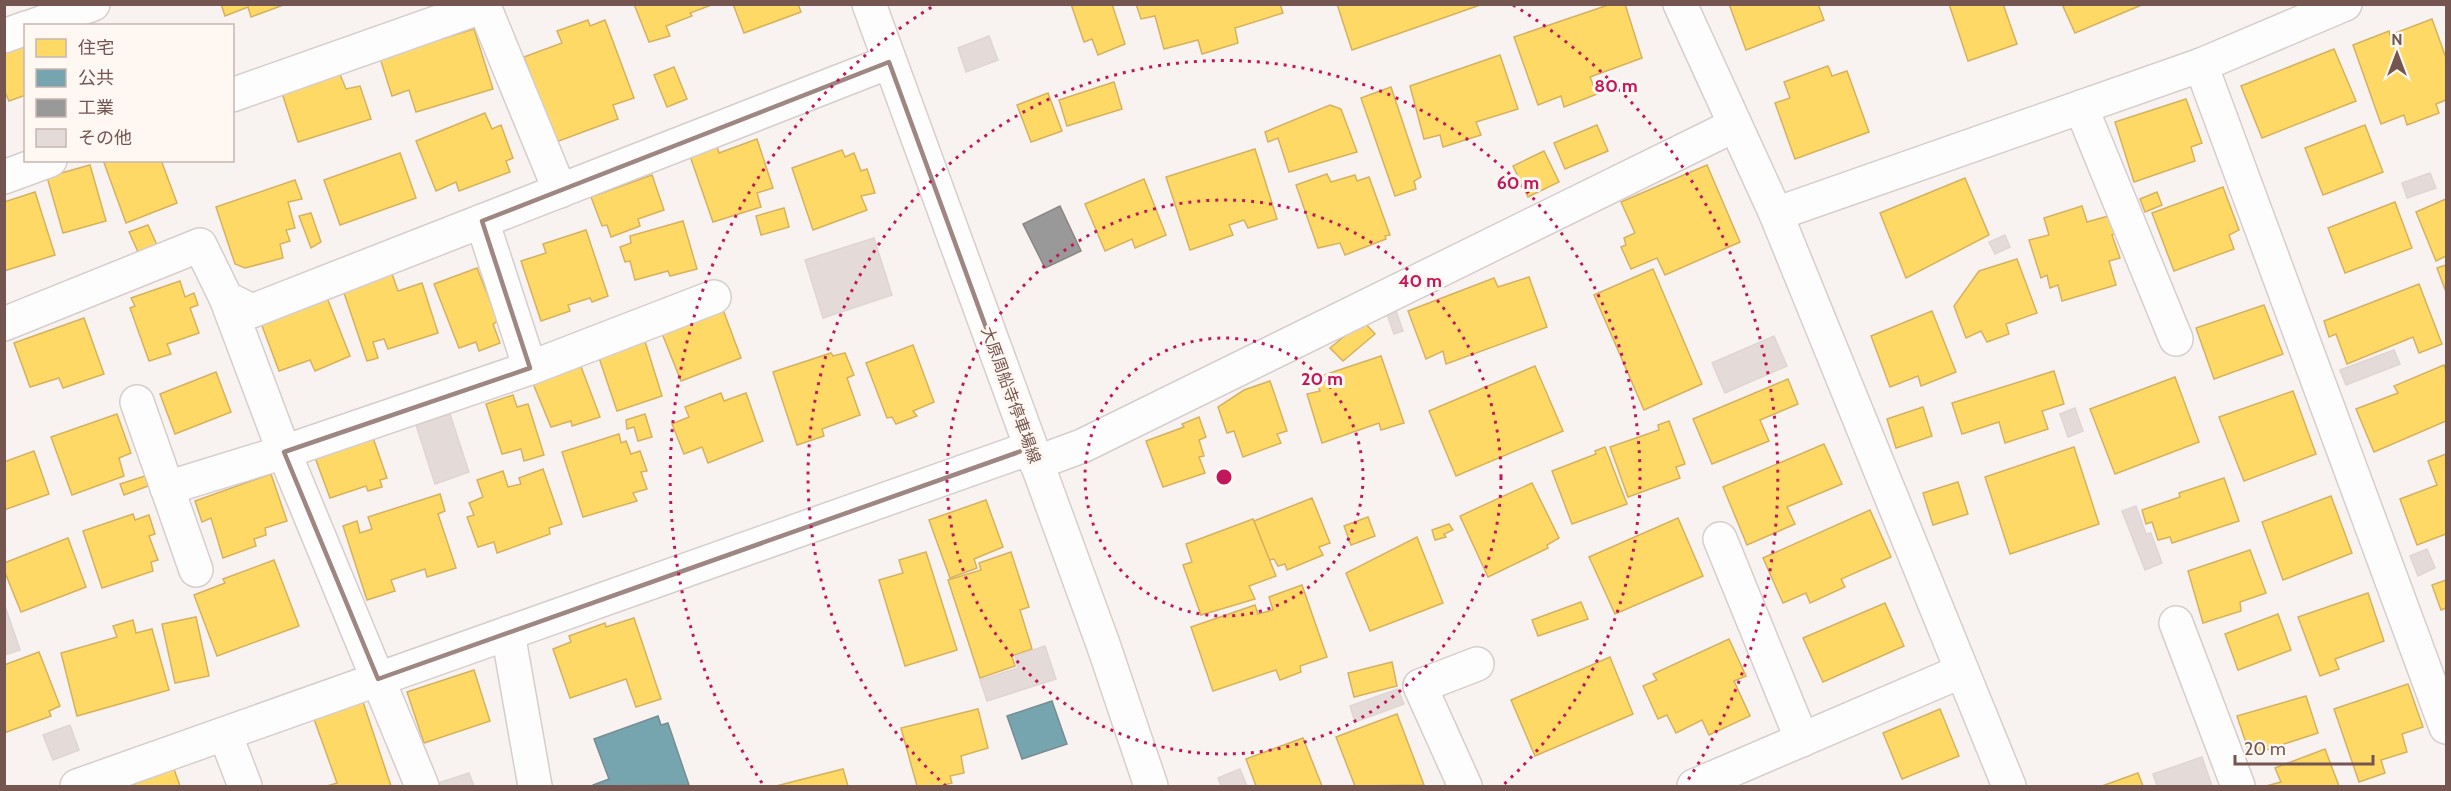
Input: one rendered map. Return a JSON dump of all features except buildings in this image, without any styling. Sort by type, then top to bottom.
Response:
[{"type":"street","points":[[38,24],[93,4]]},
{"type":"street","name":"大原周船寺停車場線","points":[[869,4],[1103,644],[1151,786]]},
{"type":"street","points":[[1680,4],[1776,214],[2009,786]]},
{"type":"street","points":[[1776,214],[2201,65],[2345,4]]},
{"type":"street","points":[[234,94],[484,6],[560,191]]},
{"type":"street","points":[[4,36],[24,29]]},
{"type":"street","points":[[226,298],[252,311],[889,62]]},
{"type":"street","points":[[2201,65],[2446,727]]},
{"type":"street","points":[[2081,107],[2176,339]]},
{"type":"street","points":[[85,785],[508,633],[1033,456],[1082,446],[1735,125]]},
{"type":"street","points":[[4,177],[45,162]]},
{"type":"street","points":[[482,221],[530,368]]},
{"type":"street","points":[[4,324],[200,245],[226,298],[284,452],[422,786]]},
{"type":"street","points":[[167,488],[284,452],[530,368],[714,297]]},
{"type":"street","points":[[137,402],[196,570]]},
{"type":"street","points":[[1720,539],[1802,740]]},
{"type":"street","points":[[2176,623],[2238,786]]},
{"type":"street","points":[[508,633],[535,786]]},
{"type":"street","points":[[1465,786],[1420,686],[1477,664]]},
{"type":"street","points":[[1694,786],[1962,671]]},
{"type":"street","points":[[225,734],[245,786]]},
{"type":"highlighted area","points":[[889,62],[1030,448],[378,679],[284,452],[530,368],[482,221]]}]
